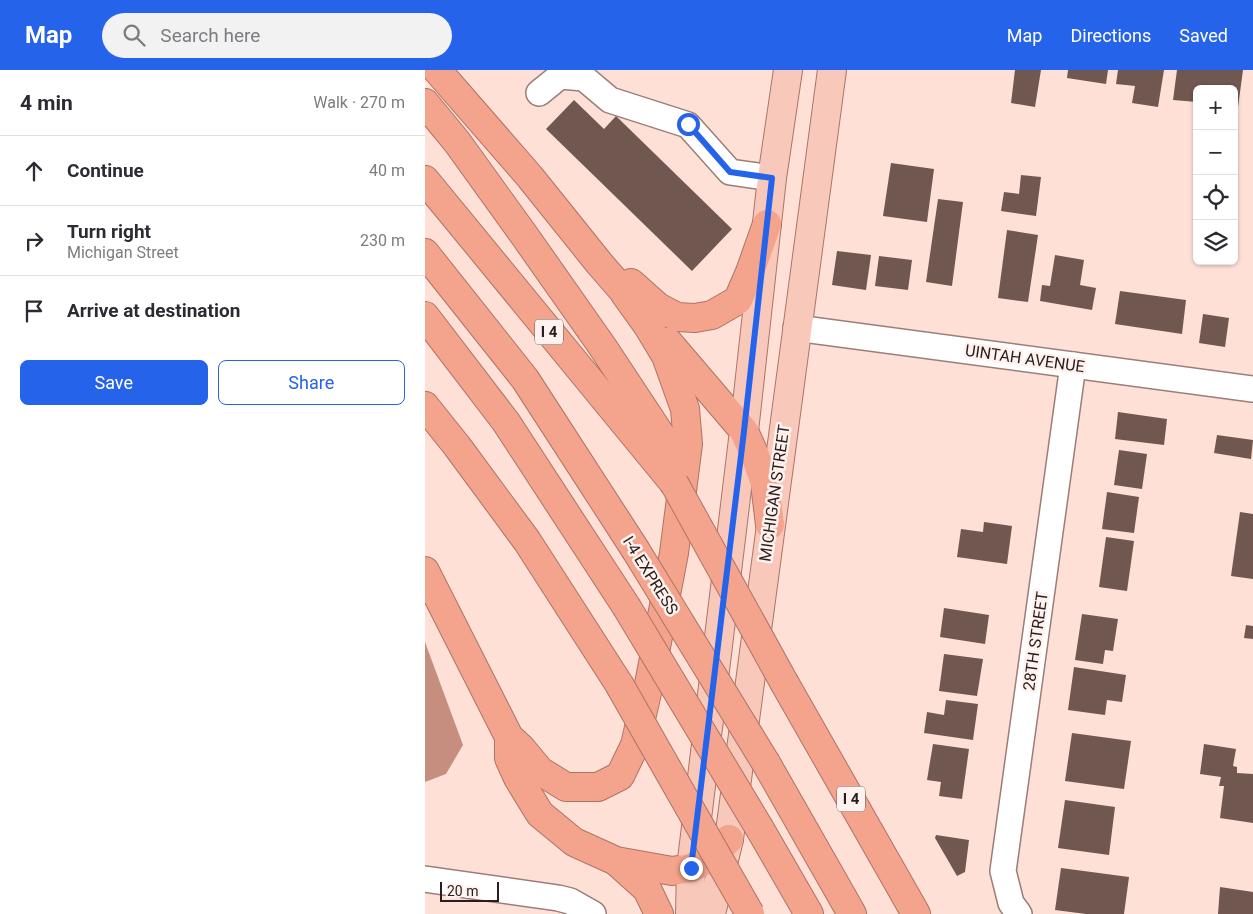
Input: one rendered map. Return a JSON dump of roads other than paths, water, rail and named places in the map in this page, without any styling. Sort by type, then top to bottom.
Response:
[{"type":"highway","points":[[437,70],[530,177],[625,294],[744,431],[765,483],[770,525]]},
{"type":"highway","points":[[425,102],[457,142],[530,243],[602,346],[668,446],[674,483]]},
{"type":"highway","points":[[530,177],[642,294],[658,307],[677,317],[695,318],[712,315],[737,300],[750,272],[767,224]]},
{"type":"highway","name":"I 4","points":[[425,180],[674,483],[785,684],[916,914]]},
{"type":"highway","name":"I-4 EXPRESS","points":[[425,253],[525,379],[635,548],[766,763],[853,914]]},
{"type":"highway","points":[[425,571],[509,738],[521,748],[540,771],[567,787],[598,787],[620,776],[635,745],[649,684],[674,553],[688,444],[685,409],[666,356],[648,326],[625,294]]},
{"type":"highway","points":[[425,316],[506,422],[626,606],[809,914]]},
{"type":"highway","points":[[425,406],[527,541],[619,684],[750,914]]},
{"type":"highway","points":[[509,738],[509,758],[541,814],[574,842],[615,862],[647,889],[659,914]]},
{"type":"highway","points":[[615,862],[672,871],[691,868],[710,858],[729,839]]},
{"type":"main road","points":[[690,914],[691,868],[744,431],[772,178],[788,70]]},
{"type":"main road","name":"MICHIGAN STREET","points":[[711,914],[729,839],[832,70]]},
{"type":"street","points":[[539,93],[560,76],[584,78],[610,100],[688,124],[730,172],[772,178]]},
{"type":"street","name":"UINTAH AVENUE","points":[[797,328],[1253,389]]},
{"type":"street","name":"28TH STREET","points":[[1019,914],[1011,903],[1003,871],[1073,365]]},
{"type":"street","points":[[425,879],[558,898],[570,901],[593,914]]}]
